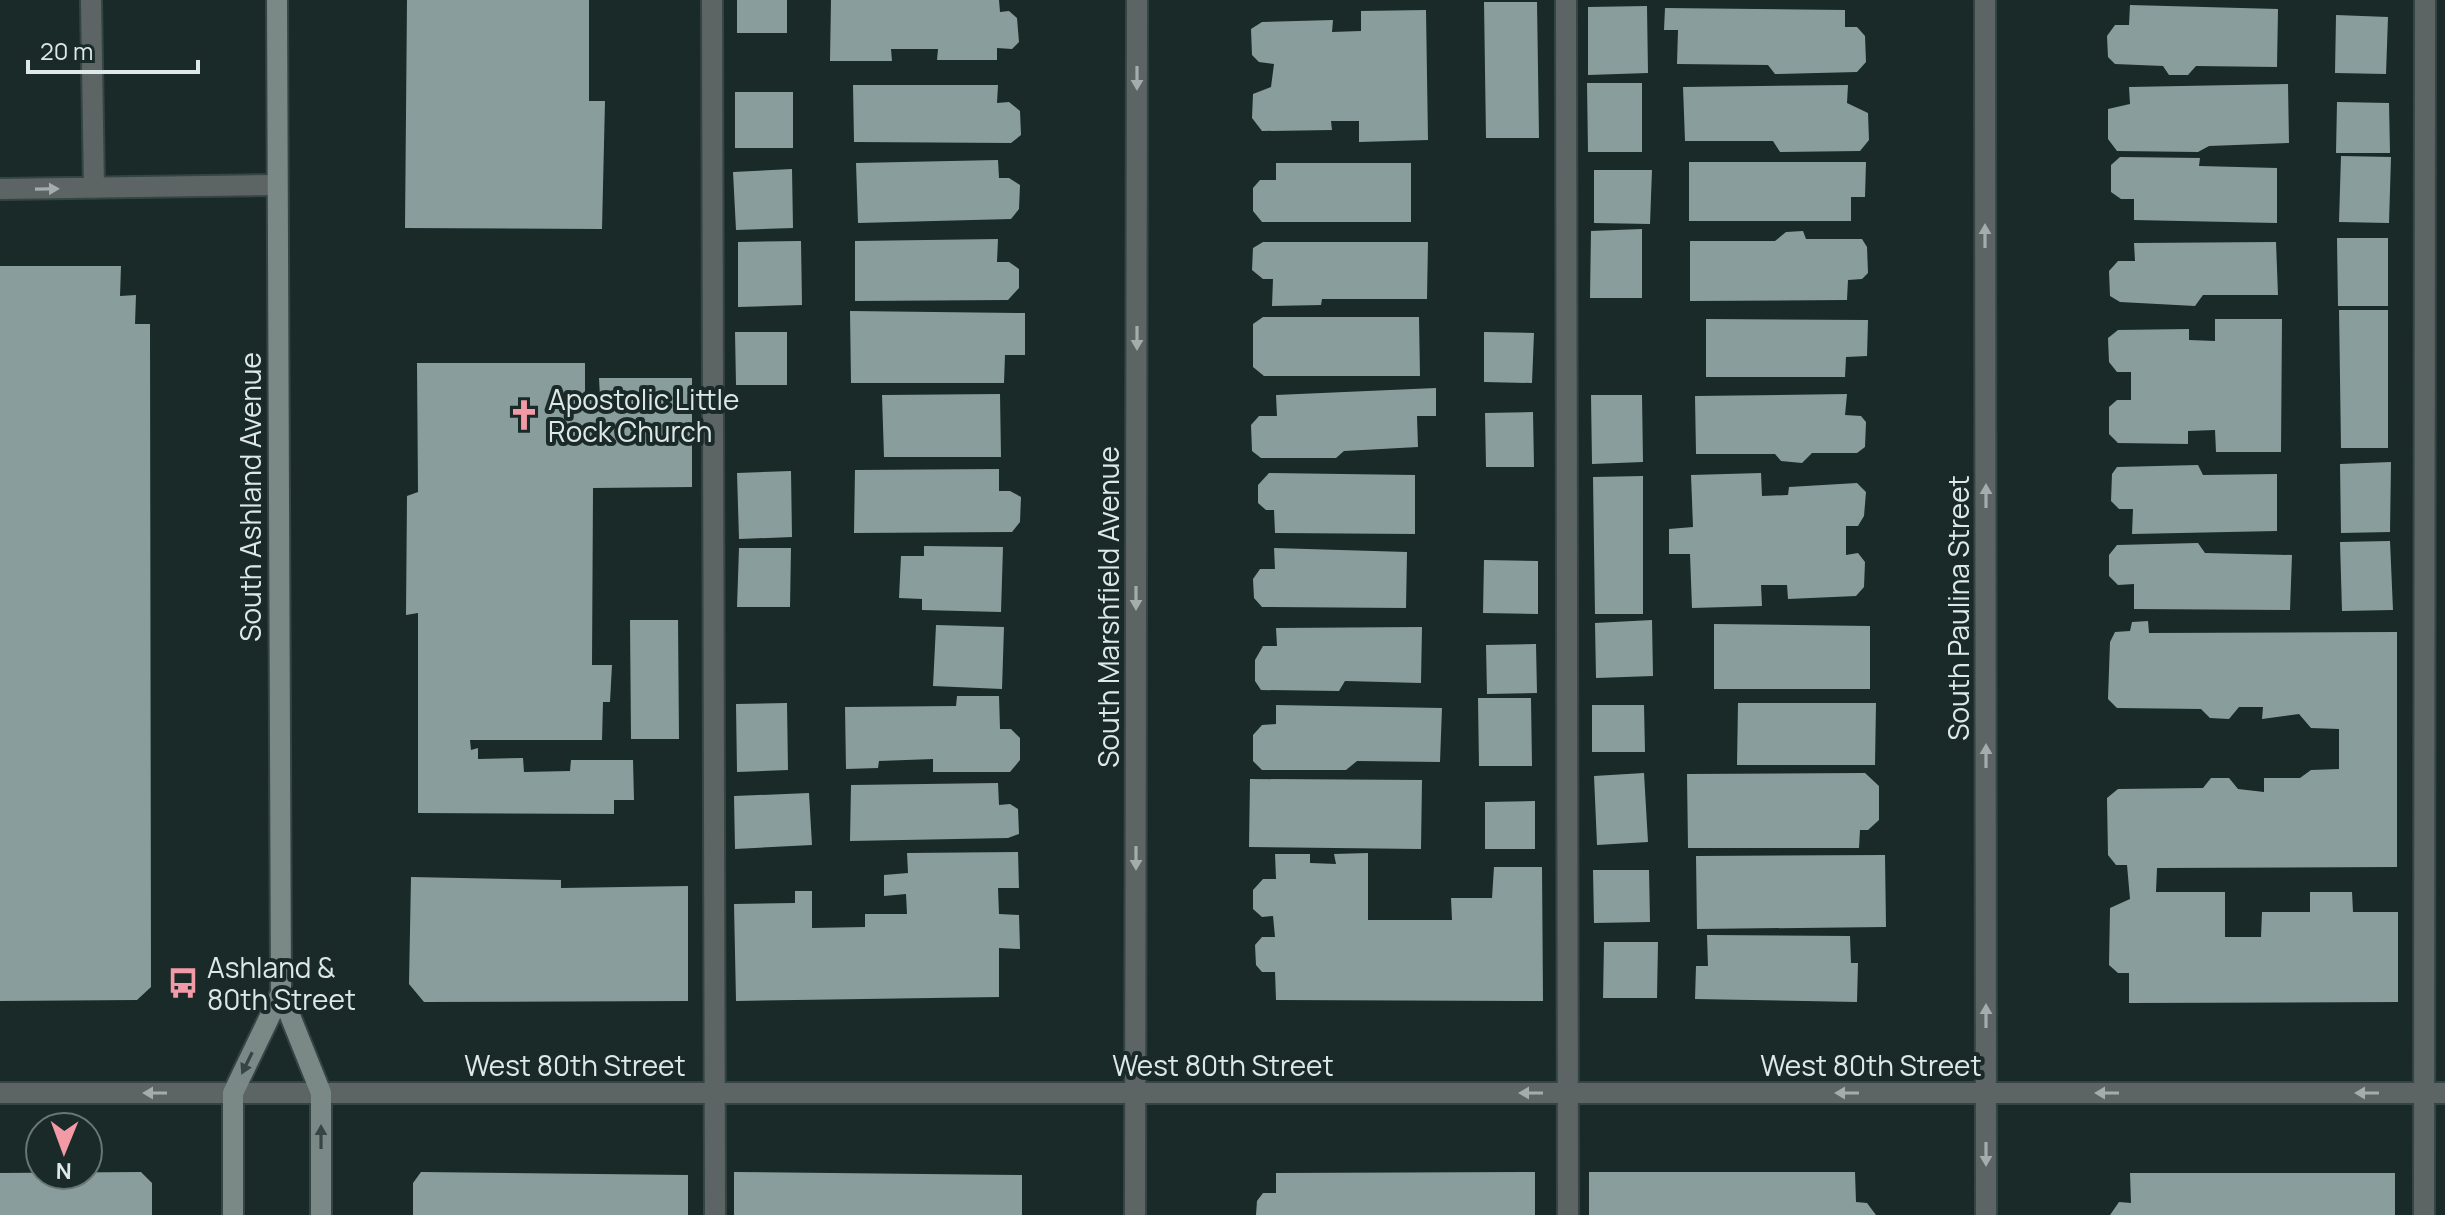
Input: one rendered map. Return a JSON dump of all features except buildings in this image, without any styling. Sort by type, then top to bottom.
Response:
[{"type":"main road","name":"South Ashland Avenue","points":[[277,0],[281,993],[321,1093],[321,1215]]},
{"type":"main road","name":"South Ashland Avenue","points":[[233,1215],[233,1093],[281,993]]},
{"type":"street","points":[[91,0],[94,188]]},
{"type":"street","points":[[712,0],[715,1215]]},
{"type":"street","name":"South Marshfield Avenue","points":[[1135,1215],[1137,0]]},
{"type":"street","points":[[1566,0],[1568,1215]]},
{"type":"street","name":"South Paulina Street","points":[[1985,0],[1986,1215]]},
{"type":"street","points":[[2424,1215],[2435,1093],[2425,0]]},
{"type":"street","points":[[0,189],[277,185]]},
{"type":"street","name":"West 80th Street","points":[[0,1093],[2435,1093]]},
{"type":"place","name":"Apostolic Little Rock Church","points":[[524,415]]},
{"type":"place","name":"Ashland & 80th Street","points":[[183,983]]}]
